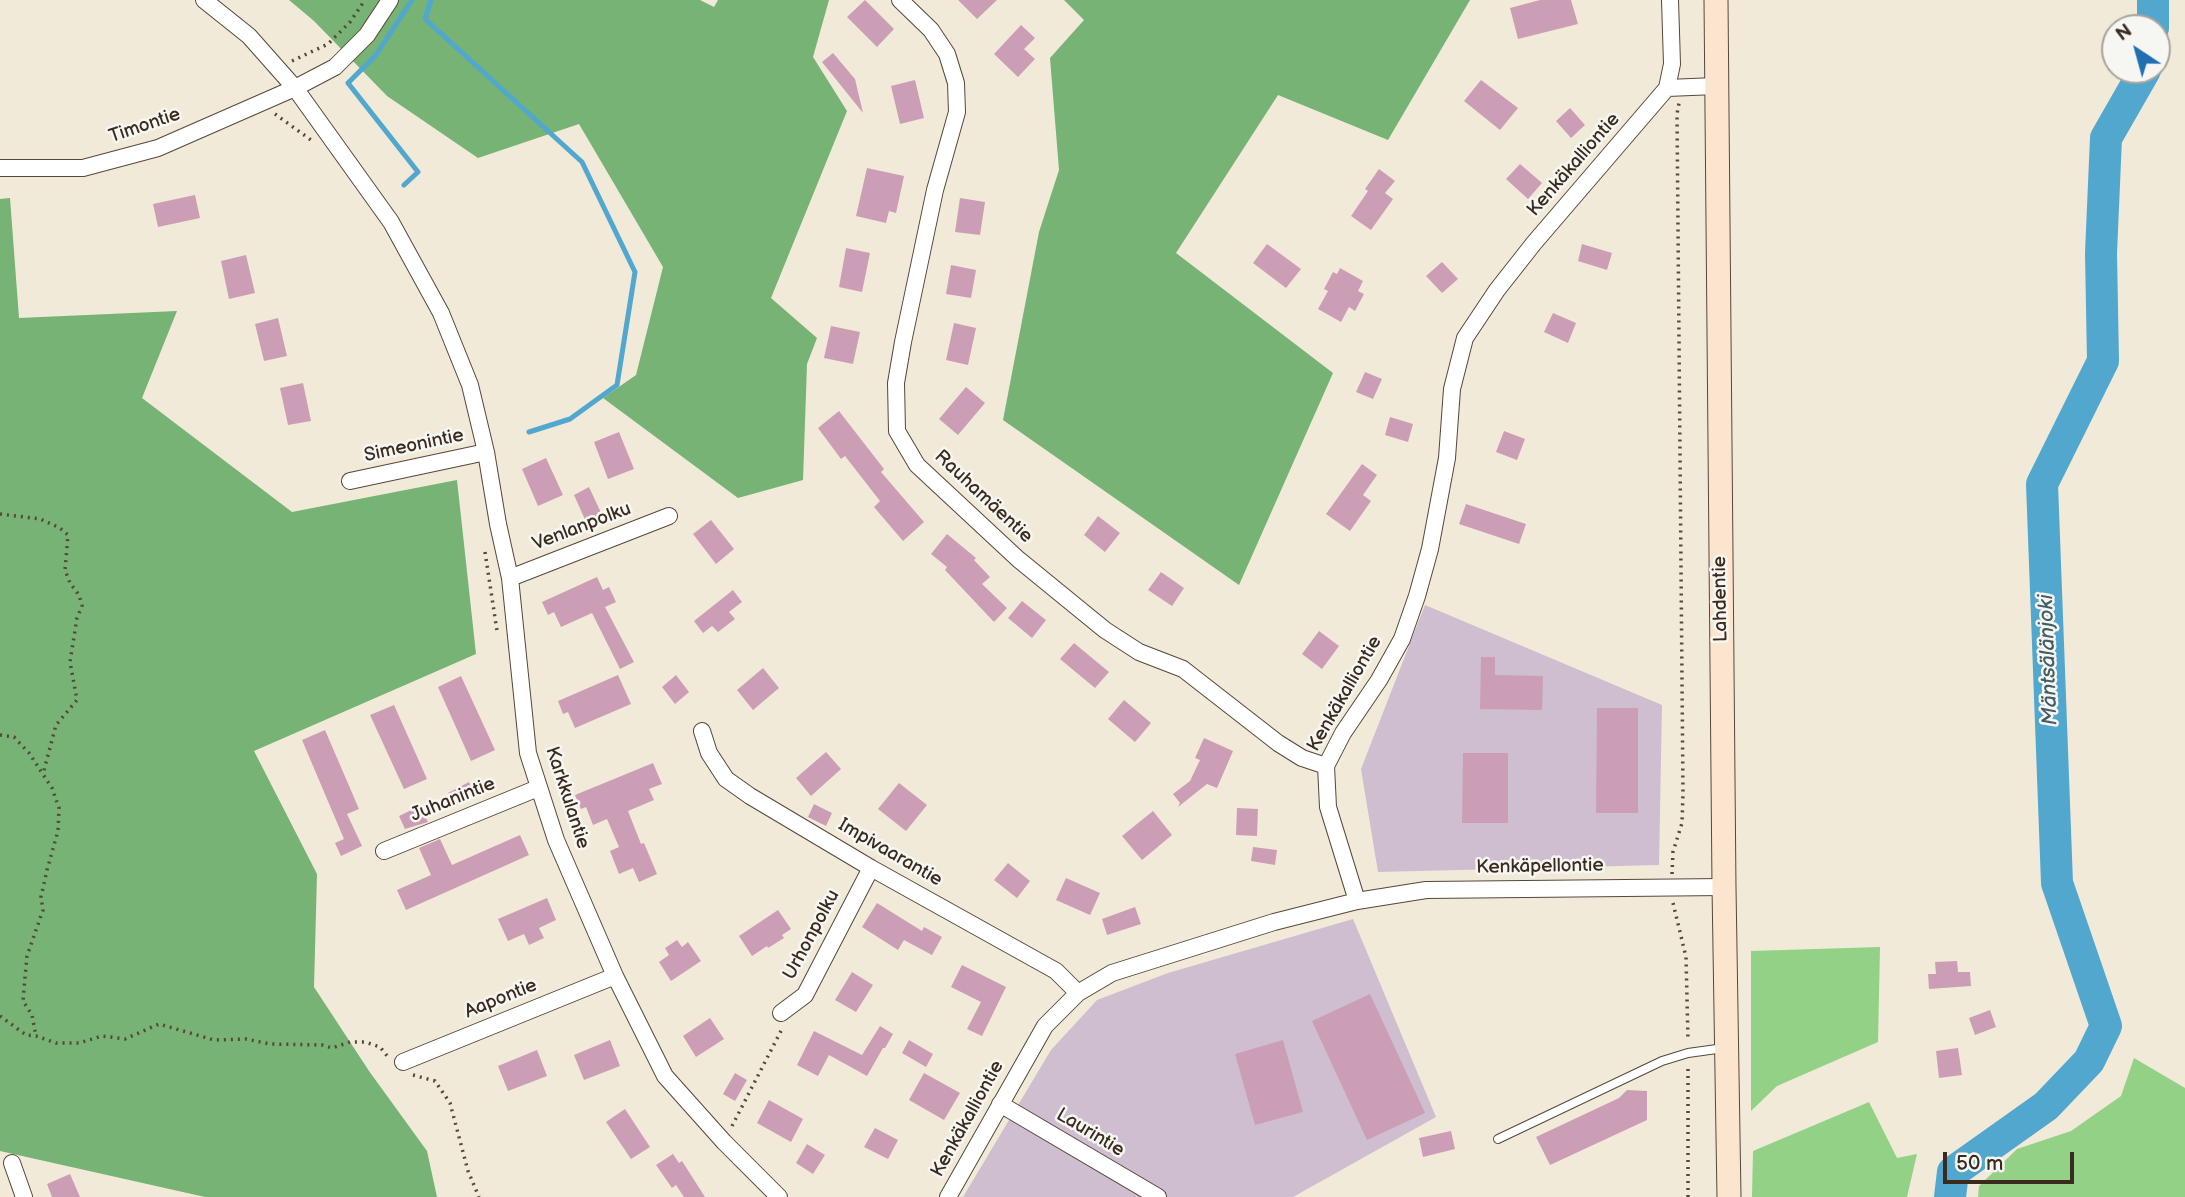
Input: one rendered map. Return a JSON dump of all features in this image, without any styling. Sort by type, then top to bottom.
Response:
[{"type":"main road","name":"Lahdentie","points":[[1716,0],[1729,1197]]},
{"type":"street","name":"Karkkulantie","points":[[204,0],[249,36],[295,88],[391,222],[441,313],[470,385],[486,452],[510,578],[528,752],[556,840],[615,976],[665,1076],[724,1142],[779,1197]]},
{"type":"street","name":"Timontie","points":[[0,167],[83,168],[158,148],[295,88],[335,67],[367,35],[390,0]]},
{"type":"street","name":"Rauhamäentie","points":[[900,0],[931,30],[947,54],[957,83],[957,112],[935,190],[903,342],[896,383],[897,431],[917,465],[1018,559],[1105,630],[1139,652],[1183,669],[1278,743],[1302,758],[1326,766]]},
{"type":"street","points":[[1670,0],[1675,88],[1716,86]]},
{"type":"street","name":"Kenkäkalliontie","points":[[948,1197],[1045,1026],[1077,993],[1112,973],[1274,922],[1357,901],[1328,807],[1326,766],[1343,733],[1379,680],[1402,639],[1417,596],[1430,549],[1447,458],[1452,389],[1465,338],[1497,290],[1534,243],[1675,88]]},
{"type":"street","name":"Simeonintie","points":[[350,481],[486,452]]},
{"type":"street","name":"Venlanpolku","points":[[510,578],[669,516]]},
{"type":"street","name":"Impivaarantie","points":[[702,731],[709,754],[726,779],[779,814],[871,868],[1056,971],[1077,993]]},
{"type":"street","name":"Juhanintie","points":[[384,851],[538,788]]},
{"type":"street","name":"Urhonpolku","points":[[788,1008],[805,996],[871,868]]},
{"type":"street","name":"Kenkäpellontie","points":[[1357,901],[1426,890],[1724,887]]},
{"type":"street","name":"Aapontie","points":[[399,1065],[615,976]]},
{"type":"street","name":"Laurintie","points":[[1000,1104],[1158,1197]]},
{"type":"street","points":[[12,1163],[24,1197]]},
{"type":"lane","points":[[1498,1139],[1662,1061],[1688,1053],[1727,1047]]},
{"type":"path","points":[[279,70],[297,57],[328,44],[351,22],[365,0]]},
{"type":"path","points":[[1675,88],[1684,794],[1682,822],[1673,852],[1672,887],[1673,910],[1686,957],[1688,1197]]},
{"type":"path","points":[[0,514],[40,519],[60,528],[68,535],[65,570],[82,606],[77,618],[71,662],[77,700],[56,725],[43,774]]},
{"type":"path","points":[[0,735],[14,737],[29,753],[52,788],[59,808],[58,831],[41,897],[43,910],[27,956],[23,1000],[32,1015],[36,1036]]},
{"type":"path","points":[[724,1142],[788,1008]]},
{"type":"path","points":[[0,1016],[26,1035],[56,1043],[79,1044],[102,1036],[125,1039],[159,1024],[214,1041],[246,1039],[270,1044],[322,1045],[332,1048],[350,1042],[365,1042],[380,1047],[399,1065],[435,1081],[450,1103],[468,1171],[479,1197]]},
{"type":"shaded area","points":[[1425,605],[1662,705],[1659,865],[1378,872],[1361,769]]},
{"type":"shaded area","points":[[1353,919],[1436,1117],[1293,1197],[963,1197],[1051,1050],[1097,1000],[1168,973]]},
{"type":"green space","points":[[289,0],[700,0],[714,7],[718,0],[829,0],[813,57],[847,111],[771,298],[817,338],[807,364],[803,480],[738,498],[603,398],[636,375],[663,267],[579,124],[478,158],[387,96],[314,21]]},
{"type":"green space","points":[[1064,0],[1470,0],[1388,140],[1278,95],[1176,253],[1333,373],[1239,585],[1003,420],[1039,232],[1059,170],[1050,58],[1084,20]]},
{"type":"green space","points":[[10,198],[19,318],[177,311],[142,398],[292,512],[457,480],[476,654],[254,751],[317,874],[314,987],[369,1071],[427,1151],[437,1197],[205,1197],[0,1151],[0,199]]},
{"type":"green space","points":[[1880,947],[1878,1042],[1777,1086],[1751,1111],[1751,951]]},
{"type":"green space","points":[[2134,1058],[2185,1088],[2185,1197],[1978,1197],[1979,1186],[2017,1149],[2071,1131],[2121,1096]]},
{"type":"green space","points":[[1869,1102],[1897,1158],[1917,1154],[1907,1197],[1752,1197],[1753,1151]]},
{"type":"building","points":[[865,0],[894,29],[877,47],[847,17]]},
{"type":"building","points":[[958,0],[997,0],[977,19]]},
{"type":"building","points":[[1540,0],[1571,0],[1578,24],[1518,39],[1510,8]]},
{"type":"building","points":[[1021,25],[1035,38],[1024,49],[1035,59],[1018,77],[994,54]]},
{"type":"building","points":[[833,53],[855,79],[863,113],[822,62]]},
{"type":"building","points":[[915,80],[924,118],[900,124],[891,86]]},
{"type":"building","points":[[1481,80],[1518,108],[1500,130],[1464,101]]},
{"type":"building","points":[[1570,108],[1585,125],[1571,138],[1556,121]]},
{"type":"building","points":[[1520,164],[1542,183],[1528,199],[1506,179]]},
{"type":"building","points":[[867,168],[904,176],[896,213],[889,211],[886,223],[856,216]]},
{"type":"building","points":[[1379,169],[1395,181],[1385,193],[1393,199],[1371,230],[1351,216]]},
{"type":"building","points":[[195,195],[200,218],[158,227],[153,204]]},
{"type":"building","points":[[960,198],[985,202],[980,235],[955,232]]},
{"type":"building","points":[[1267,244],[1301,269],[1286,288],[1253,263]]},
{"type":"building","points":[[1582,244],[1612,253],[1607,270],[1578,261]]},
{"type":"building","points":[[846,248],[870,253],[862,292],[839,287]]},
{"type":"building","points":[[246,255],[255,293],[229,299],[221,261]]},
{"type":"building","points":[[1442,262],[1458,279],[1442,293],[1426,276]]},
{"type":"building","points":[[951,265],[976,270],[971,298],[946,294]]},
{"type":"building","points":[[1340,268],[1363,281],[1358,291],[1364,294],[1355,311],[1349,307],[1341,322],[1318,309],[1328,291],[1324,289],[1333,272],[1337,274]]},
{"type":"building","points":[[1553,313],[1576,323],[1568,343],[1544,332]]},
{"type":"building","points":[[278,318],[287,356],[264,361],[255,324]]},
{"type":"building","points":[[954,323],[976,328],[968,365],[946,360]]},
{"type":"building","points":[[831,326],[860,332],[853,364],[824,358]]},
{"type":"building","points":[[1365,372],[1382,379],[1373,399],[1356,392]]},
{"type":"building","points":[[303,383],[311,421],[288,425],[280,388]]},
{"type":"building","points":[[966,387],[985,403],[958,435],[939,419]]},
{"type":"building","points":[[839,411],[884,469],[881,472],[924,522],[903,541],[874,507],[880,501],[845,456],[841,459],[818,428]]},
{"type":"building","points":[[1390,417],[1413,424],[1408,442],[1385,435]]},
{"type":"building","points":[[1504,431],[1525,439],[1517,460],[1496,452]]},
{"type":"building","points":[[619,432],[634,469],[608,479],[594,442]]},
{"type":"building","points":[[546,458],[563,495],[538,506],[522,469]]},
{"type":"building","points":[[1362,464],[1377,475],[1363,495],[1371,501],[1350,531],[1326,514]]},
{"type":"building","points":[[589,487],[603,517],[587,524],[574,495]]},
{"type":"building","points":[[1466,504],[1526,524],[1519,544],[1459,524]]},
{"type":"building","points":[[1098,516],[1120,533],[1105,552],[1084,535]]},
{"type":"building","points":[[711,520],[734,549],[716,564],[693,534]]},
{"type":"building","points":[[947,534],[976,558],[974,560],[990,577],[982,584],[1007,608],[994,622],[945,570],[947,567],[931,554]]},
{"type":"building","points":[[1161,572],[1184,588],[1172,606],[1148,590]]},
{"type":"building","points":[[597,577],[603,590],[609,587],[616,602],[605,607],[634,662],[620,669],[592,613],[561,627],[554,612],[548,615],[542,602]]},
{"type":"building","points":[[733,590],[742,602],[729,612],[735,619],[718,632],[712,626],[703,633],[694,621]]},
{"type":"building","points":[[1022,601],[1046,620],[1032,638],[1008,618]]},
{"type":"building","points":[[1319,631],[1339,646],[1322,669],[1302,654]]},
{"type":"building","points":[[1074,643],[1109,672],[1095,688],[1060,659]]},
{"type":"building","points":[[1481,657],[1495,657],[1495,675],[1543,676],[1542,710],[1480,709]]},
{"type":"building","points":[[763,668],[779,688],[753,710],[737,690]]},
{"type":"building","points":[[618,675],[631,704],[575,728],[568,712],[563,714],[558,701]]},
{"type":"building","points":[[676,675],[689,692],[675,704],[662,687]]},
{"type":"building","points":[[461,676],[495,750],[471,761],[438,687]]},
{"type":"building","points":[[1124,700],[1151,723],[1135,742],[1108,719]]},
{"type":"building","points":[[394,705],[427,779],[404,789],[370,715]]},
{"type":"building","points":[[1597,708],[1638,708],[1638,813],[1596,813]]},
{"type":"building","points":[[325,730],[359,809],[347,814],[362,846],[341,856],[335,843],[344,839],[302,740]]},
{"type":"building","points":[[1204,738],[1233,751],[1217,788],[1207,784],[1178,807],[1180,803],[1173,794],[1190,781],[1200,760],[1195,758]]},
{"type":"building","points":[[826,752],[841,769],[811,796],[796,778]]},
{"type":"building","points":[[1463,753],[1508,753],[1508,823],[1462,823]]},
{"type":"building","points":[[653,763],[662,784],[649,789],[654,800],[628,811],[657,874],[639,882],[633,868],[619,874],[610,851],[619,847],[607,819],[593,825],[586,807],[581,809],[575,795]]},
{"type":"building","points":[[469,782],[475,796],[455,806],[448,793]]},
{"type":"building","points":[[899,783],[927,805],[906,831],[878,809]]},
{"type":"building","points":[[814,804],[832,813],[826,826],[808,817]]},
{"type":"building","points":[[420,806],[428,822],[405,829],[399,816]]},
{"type":"building","points":[[1237,808],[1258,809],[1257,836],[1236,835]]},
{"type":"building","points":[[1153,811],[1172,835],[1142,860],[1122,836]]},
{"type":"building","points":[[520,835],[529,855],[406,910],[397,890],[431,875],[419,848],[440,839],[452,865]]},
{"type":"building","points":[[1253,847],[1277,850],[1275,865],[1251,861]]},
{"type":"building","points":[[1008,863],[1030,881],[1017,898],[994,880]]},
{"type":"building","points":[[1066,878],[1100,893],[1090,915],[1056,900]]},
{"type":"building","points":[[547,898],[556,920],[539,928],[544,938],[529,945],[524,934],[508,941],[498,919]]},
{"type":"building","points":[[877,903],[922,931],[924,927],[942,937],[932,955],[904,940],[898,950],[862,927]]},
{"type":"building","points":[[1135,907],[1141,924],[1107,935],[1102,919]]},
{"type":"building","points":[[778,910],[791,929],[782,935],[784,938],[752,956],[739,936]]},
{"type":"building","points":[[677,940],[682,947],[688,942],[701,961],[671,981],[659,962],[669,955],[665,948]]},
{"type":"building","points":[[1957,961],[1958,972],[1970,972],[1971,986],[1929,989],[1928,974],[1936,974],[1935,962]]},
{"type":"building","points":[[962,965],[1006,987],[982,1036],[967,1029],[981,1002],[951,987]]},
{"type":"building","points":[[852,972],[873,985],[856,1012],[835,1000]]},
{"type":"building","points":[[1370,994],[1425,1113],[1367,1140],[1312,1021]]},
{"type":"building","points":[[1990,1010],[1996,1027],[1975,1035],[1969,1018]]},
{"type":"building","points":[[710,1018],[724,1039],[696,1057],[683,1036]]},
{"type":"building","points":[[880,1026],[893,1034],[867,1076],[829,1055],[818,1076],[797,1065],[814,1031],[862,1055]]},
{"type":"building","points":[[610,1040],[620,1066],[584,1080],[574,1055]]},
{"type":"building","points":[[909,1040],[933,1054],[926,1067],[902,1053]]},
{"type":"building","points":[[1283,1040],[1303,1112],[1255,1125],[1235,1054]]},
{"type":"building","points":[[1958,1048],[1962,1075],[1939,1078],[1936,1051]]},
{"type":"building","points":[[537,1050],[547,1076],[508,1091],[498,1066]]},
{"type":"building","points":[[735,1073],[747,1080],[735,1101],[723,1094]]},
{"type":"building","points":[[924,1073],[960,1093],[944,1120],[909,1100]]},
{"type":"building","points":[[1627,1090],[1647,1091],[1647,1120],[1550,1165],[1536,1137],[1619,1098]]},
{"type":"building","points":[[769,1100],[803,1119],[791,1142],[757,1123]]},
{"type":"building","points":[[625,1109],[650,1147],[631,1159],[606,1122]]},
{"type":"building","points":[[875,1128],[898,1140],[888,1159],[864,1147]]},
{"type":"building","points":[[1451,1131],[1455,1149],[1423,1157],[1419,1138]]},
{"type":"building","points":[[807,1144],[825,1155],[813,1174],[796,1163]]},
{"type":"building","points":[[673,1154],[679,1163],[682,1161],[705,1197],[684,1197],[676,1185],[672,1188],[656,1165]]},
{"type":"building","points":[[70,1174],[80,1197],[52,1197],[47,1184]]},
{"type":"waterway","points":[[404,185],[418,172],[348,83],[376,55],[412,0]]},
{"type":"waterway","points":[[431,0],[425,19],[582,162],[635,272],[617,385],[570,419],[529,432]]},
{"type":"waterway","name":"Mäntsälänjoki","points":[[2153,0],[2153,14]]},
{"type":"waterway","name":"Mäntsälänjoki","points":[[1950,1197],[1953,1172],[2046,1106],[2089,1061],[2106,1026],[2057,883],[2042,484],[2103,361],[2101,253],[2106,138],[2137,84]]}]
